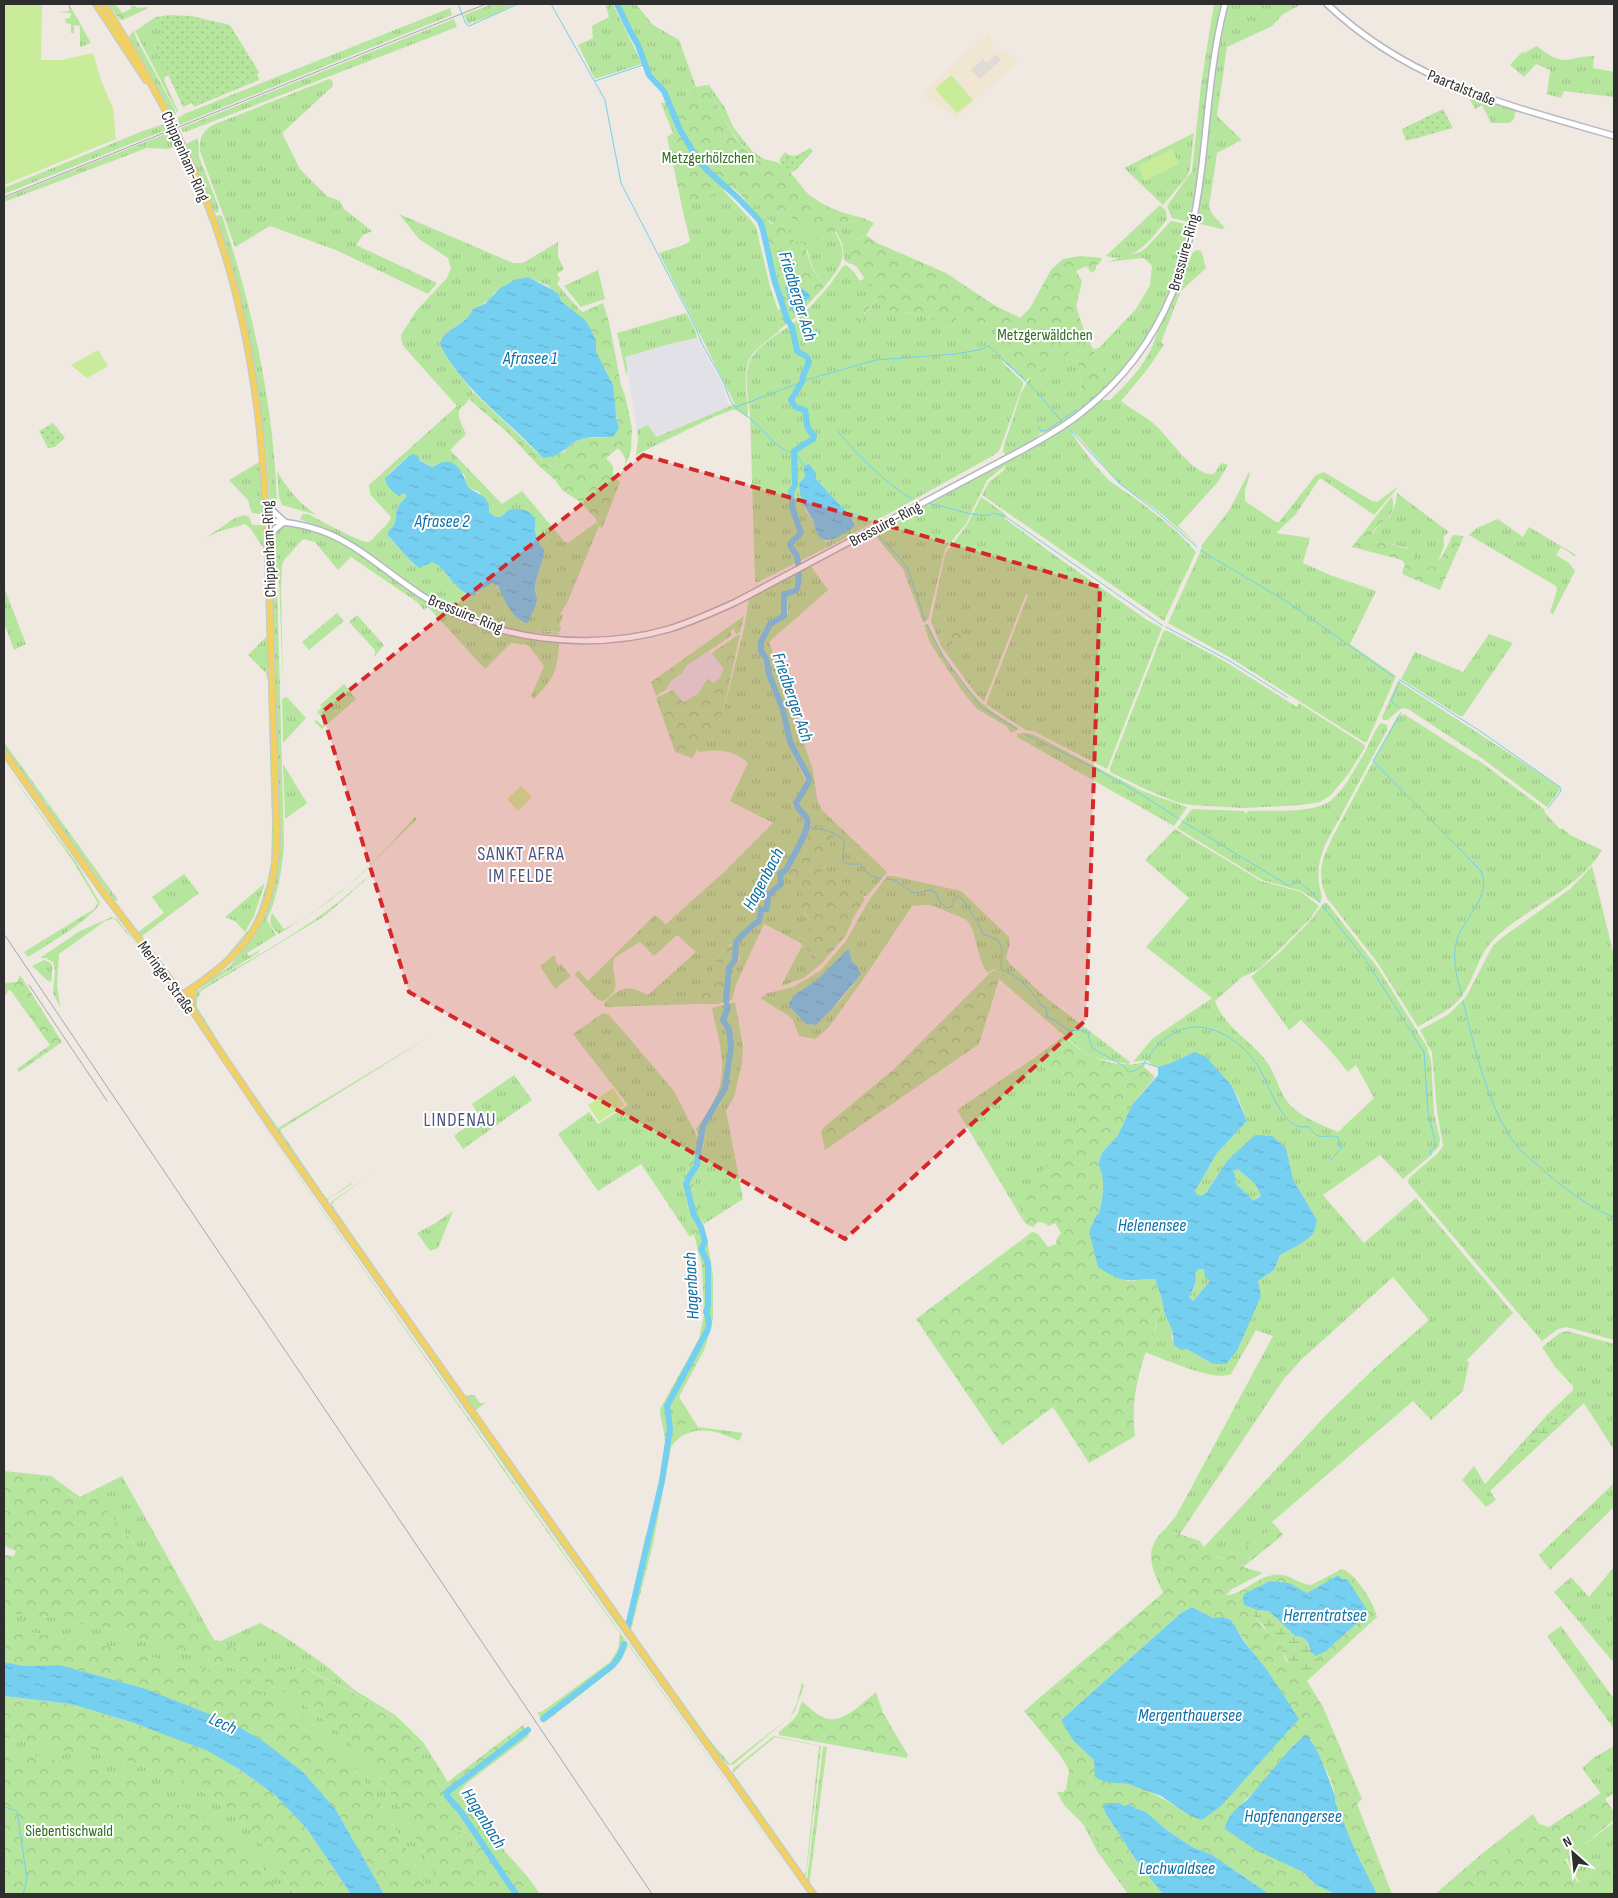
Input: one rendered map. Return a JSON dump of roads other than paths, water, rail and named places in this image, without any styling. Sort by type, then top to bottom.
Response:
[{"type":"main road","name":"Chippenham-Ring","points":[[96,4],[139,70],[152,85]]},
{"type":"main road","name":"Chippenham-Ring","points":[[104,4],[172,120],[216,229],[244,325],[255,383],[263,454],[268,521],[276,843],[272,882],[263,912],[247,940],[225,965],[182,995]]},
{"type":"main road","name":"Bressuire-Ring","points":[[268,521],[286,522],[322,530],[347,542],[424,596],[451,610],[499,628],[555,639],[606,640],[633,637],[670,628],[711,614],[1026,448],[1060,428],[1097,400],[1136,359],[1165,312],[1176,287],[1192,232],[1217,43],[1225,4]]},
{"type":"main road","name":"Paartalstraße","points":[[1327,4],[1356,28],[1394,55],[1431,76],[1482,96],[1614,136]]},
{"type":"main road","points":[[267,506],[274,514],[286,522],[275,529],[268,539]]},
{"type":"main road","name":"Meringer Straße","points":[[4,752],[103,892],[182,995],[256,1106],[624,1630],[813,1894]]},
{"type":"main road","points":[[192,1011],[191,998],[194,987]]},
{"type":"water","name":"Afrasee 1","points":[[528,277],[558,294],[562,302],[585,320],[589,326],[596,340],[596,352],[613,385],[619,428],[614,436],[590,437],[580,440],[562,452],[543,458],[474,391],[450,362],[440,345],[445,334],[466,319],[473,309],[486,303],[500,288],[515,280]]},
{"type":"water","points":[[791,283],[796,285],[797,290],[801,289],[801,287],[811,296],[794,313],[790,308],[785,287]]},
{"type":"water","name":"Afrasee 2","points":[[413,454],[418,456],[420,461],[433,467],[446,462],[456,465],[468,487],[486,499],[489,512],[494,516],[499,517],[508,510],[520,509],[535,518],[535,531],[538,542],[544,549],[544,553],[535,588],[537,601],[527,623],[521,621],[512,613],[498,586],[492,583],[471,596],[460,589],[437,564],[432,562],[420,568],[416,566],[388,536],[388,532],[395,522],[398,506],[407,496],[404,493],[399,496],[394,492],[388,486],[385,478]]},
{"type":"water","points":[[809,464],[816,473],[816,479],[850,516],[855,526],[834,539],[824,540],[820,537],[815,530],[813,520],[802,499],[799,483],[805,477],[804,466]]},
{"type":"water","points":[[849,950],[852,961],[858,967],[861,974],[816,1025],[806,1024],[790,1007],[789,1002],[794,995],[817,980]]},
{"type":"water","name":"Helenensee","points":[[1195,1052],[1206,1057],[1232,1086],[1247,1121],[1217,1153],[1195,1191],[1197,1195],[1201,1196],[1206,1193],[1227,1161],[1255,1135],[1272,1136],[1286,1148],[1293,1179],[1317,1220],[1312,1235],[1301,1244],[1280,1255],[1274,1270],[1258,1281],[1261,1296],[1237,1351],[1226,1364],[1213,1364],[1187,1349],[1181,1350],[1174,1345],[1172,1329],[1165,1315],[1155,1279],[1119,1279],[1098,1267],[1089,1231],[1099,1213],[1102,1201],[1103,1182],[1098,1164],[1102,1153],[1118,1135],[1132,1105],[1158,1075],[1158,1067]],"holes":[[[1238,1169],[1255,1184],[1261,1195],[1258,1198],[1253,1200],[1235,1183],[1236,1178],[1233,1171]],[[1199,1269],[1204,1269],[1205,1277],[1210,1281],[1193,1301],[1189,1297],[1195,1285],[1195,1273]]]},
{"type":"water","name":"Herrentratsee","points":[[1338,1575],[1342,1579],[1347,1579],[1367,1610],[1358,1622],[1326,1651],[1316,1656],[1311,1652],[1308,1642],[1302,1637],[1295,1636],[1269,1611],[1257,1610],[1244,1605],[1244,1594],[1270,1581],[1289,1583],[1307,1593]]},
{"type":"water","name":"Mergenthauersee","points":[[1192,1607],[1213,1618],[1223,1617],[1231,1620],[1299,1719],[1221,1806],[1202,1820],[1189,1815],[1161,1796],[1128,1784],[1105,1782],[1095,1777],[1094,1760],[1073,1740],[1061,1720],[1181,1613]]},
{"type":"water","name":"Lech","points":[[4,1662],[24,1666],[60,1665],[143,1688],[232,1723],[263,1741],[303,1772],[336,1810],[384,1894],[351,1894],[307,1829],[275,1795],[239,1769],[208,1751],[134,1723],[71,1704],[4,1696]]},
{"type":"water","name":"Hopfenangersee","points":[[1306,1734],[1323,1763],[1335,1796],[1335,1802],[1355,1850],[1377,1894],[1335,1894],[1316,1885],[1303,1872],[1256,1850],[1225,1829],[1233,1813],[1247,1800],[1291,1748]]},
{"type":"water","name":"Lechwaldsee","points":[[1108,1803],[1119,1803],[1124,1806],[1130,1804],[1134,1808],[1146,1812],[1168,1831],[1192,1847],[1211,1854],[1269,1894],[1163,1894],[1140,1866],[1106,1814],[1103,1806]]},
{"type":"waterway","points":[[458,4],[466,24],[469,26],[518,4]]},
{"type":"waterway","points":[[551,4],[605,100],[621,183],[724,383],[731,402],[777,444],[794,454]]},
{"type":"waterway","name":"Friedberger Ach","points":[[617,4],[638,45],[649,75],[664,91],[680,130],[693,154],[760,221],[774,279],[787,319],[792,327],[797,351],[807,357],[809,362],[802,382],[791,400],[795,407],[805,410],[808,427],[814,436],[813,439],[794,451],[795,485],[791,492],[793,510],[801,533],[790,544],[797,557],[798,583],[796,590],[784,594],[784,616],[770,624],[761,642],[761,651],[766,658],[769,674],[783,710],[790,742],[809,778],[796,803],[806,817],[807,824],[803,837],[786,870],[780,874],[781,884],[768,895],[767,909],[761,910],[759,921],[736,942],[735,960],[729,968],[726,1001]]},
{"type":"waterway","points":[[595,81],[646,64]]},
{"type":"waterway","points":[[802,381],[876,360],[956,354],[989,346],[1037,392],[1063,423]]},
{"type":"waterway","points":[[736,407],[802,382]]},
{"type":"waterway","points":[[1038,426],[1041,431],[1047,430],[1076,410]]},
{"type":"waterway","points":[[837,430],[872,467],[892,485],[912,499]]},
{"type":"waterway","points":[[1070,430],[1119,483],[1157,512],[1197,547]]},
{"type":"waterway","points":[[794,451],[804,466]]},
{"type":"waterway","points":[[931,504],[973,514],[988,515],[994,513],[1006,517],[1163,626]]},
{"type":"waterway","points":[[850,516],[856,514],[866,525]]},
{"type":"waterway","points":[[875,532],[908,569],[925,621]]},
{"type":"waterway","points":[[1200,550],[1289,603],[1394,677]]},
{"type":"waterway","points":[[927,625],[943,656],[981,707],[1017,729]]},
{"type":"waterway","points":[[1166,627],[1228,660],[1287,697]]},
{"type":"waterway","points":[[1400,680],[1480,731],[1560,787],[1561,791],[1548,808]]},
{"type":"waterway","points":[[1399,708],[1391,701],[1400,681]]},
{"type":"waterway","points":[[1401,713],[1373,761],[1481,871],[1484,881],[1480,899],[1459,934],[1456,943],[1455,963],[1462,996]]},
{"type":"waterway","points":[[1026,735],[1143,795],[1179,819]]},
{"type":"waterway","points":[[1182,821],[1289,886],[1298,881],[1313,893],[1320,902]]},
{"type":"waterway","name":"Friedberger Ach","points":[[808,822],[812,829],[829,831],[844,840],[843,861],[847,864],[860,864],[869,875],[881,879]]},
{"type":"waterway","points":[[886,879],[895,880],[911,892],[931,890],[935,892],[941,904],[948,908],[952,906],[958,895],[972,913],[983,934],[998,940],[1002,948],[1001,969],[1024,984],[1042,1006],[1046,1007],[1047,1017],[1070,1031],[1083,1030],[1088,1034],[1092,1048],[1124,1066],[1128,1072],[1139,1068],[1163,1040],[1183,1029],[1205,1028],[1236,1042],[1252,1057],[1275,1101],[1287,1118],[1301,1127],[1309,1127],[1316,1135],[1338,1137],[1341,1148],[1330,1161]]},
{"type":"waterway","points":[[1322,905],[1365,959]]},
{"type":"waterway","points":[[1366,961],[1404,1020]]},
{"type":"waterway","points":[[1463,1001],[1484,1078],[1499,1117],[1508,1134],[1519,1149],[1552,1178],[1588,1204],[1614,1217]]},
{"type":"waterway","name":"Hagenbach","points":[[628,1626],[662,1481],[670,1429],[667,1406],[709,1326],[706,1312],[708,1306],[708,1263],[701,1249],[705,1242],[701,1227],[694,1215],[686,1184],[697,1165],[703,1126],[725,1088],[731,1047],[729,1029],[723,1020],[728,1008],[727,1005]]},
{"type":"waterway","points":[[1405,1023],[1411,1031]]},
{"type":"waterway","points":[[1412,1033],[1424,1052],[1428,1112],[1436,1146],[1430,1151],[1431,1155]]},
{"type":"waterway","points":[[1145,1063],[1158,1067]]},
{"type":"waterway","name":"Hagenbach","points":[[543,1719],[613,1665],[620,1655],[624,1644]]},
{"type":"waterway","name":"Hagenbach","points":[[516,1894],[461,1812],[446,1793],[528,1730]]},
{"type":"waterway","points":[[4,1807],[17,1811],[27,1879],[23,1894]]},
{"type":"railway","points":[[4,197],[486,4]]},
{"type":"railway","points":[[4,934],[652,1894]]},
{"type":"railway","points":[[29,985],[107,1101]]},
{"type":"district","name":"SANKT AFRA IM FELDE","points":[[521,864]]},
{"type":"district","name":"LINDENAU","points":[[460,1119]]},
{"type":"park label","name":"Metzgerhölzchen","points":[[708,157]]},
{"type":"park label","name":"Metzgerwäldchen","points":[[1045,334]]},
{"type":"park label","name":"Siebentischwald","points":[[69,1830]]}]
